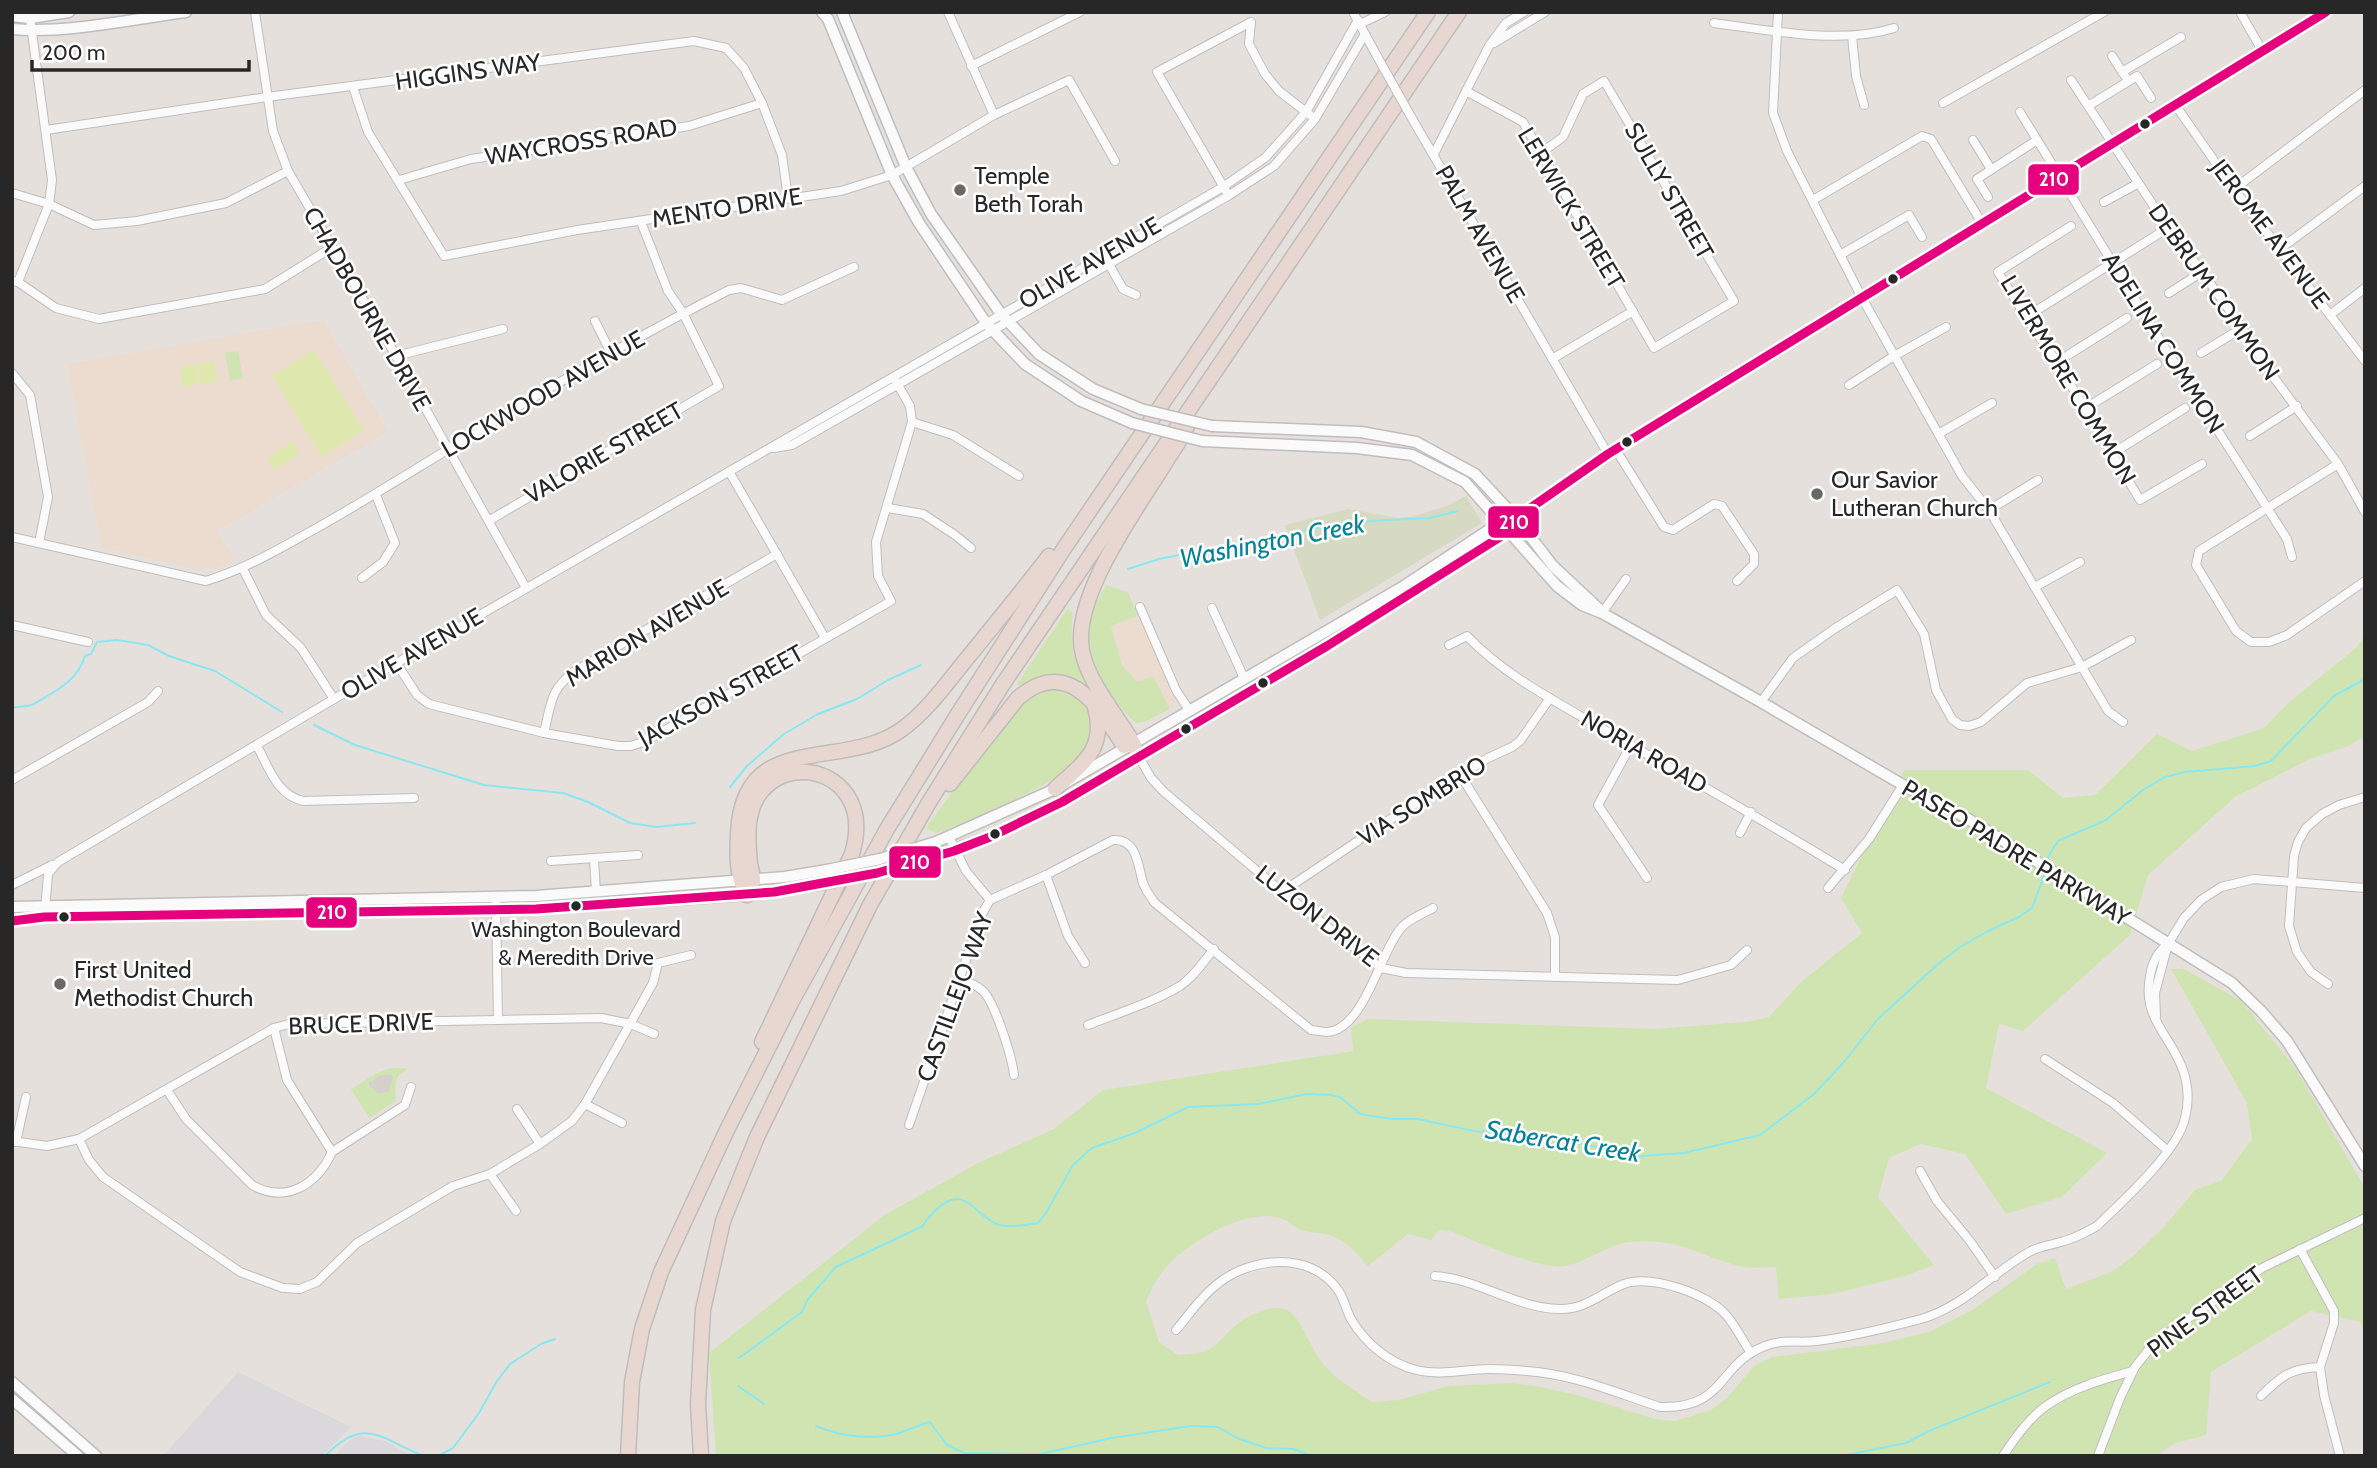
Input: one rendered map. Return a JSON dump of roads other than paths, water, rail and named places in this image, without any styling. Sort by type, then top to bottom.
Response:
[{"type":"highway","points":[[628,1456],[632,1382],[642,1329],[661,1272],[726,1132],[792,1001],[887,829],[950,725],[1063,550],[1428,12]]},
{"type":"highway","points":[[701,1456],[698,1404],[703,1310],[723,1221],[757,1137],[870,905],[928,804],[1003,684],[1459,12]]},
{"type":"highway","points":[[1132,749],[1083,658],[1080,626],[1087,602],[1102,570],[1185,430],[1195,399]]},
{"type":"highway","points":[[746,880],[737,858],[739,819],[747,792],[755,780],[784,762],[857,748],[888,738],[904,729],[942,690],[1049,556],[1063,550]]},
{"type":"highway","points":[[928,804],[953,780],[1009,709],[1028,690],[1053,682],[1079,689],[1089,697],[1132,749]]},
{"type":"highway","points":[[1055,789],[1089,757],[1095,747],[1098,718],[1089,697]]},
{"type":"highway","points":[[726,1132],[769,1024],[852,854],[856,841],[855,814],[851,802],[839,785],[820,774],[797,772],[772,781],[761,791],[753,804],[749,819],[750,862],[746,880],[747,895]]},
{"type":"main road","points":[[12,16],[30,18],[69,12]]},
{"type":"main road","points":[[12,29],[30,31],[186,12]]},
{"type":"main road","name":"PASEO PADRE PARKWAY","points":[[822,12],[828,19],[892,175],[919,223],[990,327],[1025,364],[1081,401],[1132,424],[1202,440],[1357,448],[1412,455],[1465,482],[1557,586],[1582,606],[1602,612],[1903,785],[1965,817],[2018,853],[2232,984],[2261,1011],[2287,1041],[2365,1166]]},
{"type":"main road","name":"PASEO PADRE PARKWAY","points":[[842,12],[906,167],[931,214],[1005,318],[1039,354],[1093,389],[1141,409],[1212,425],[1361,432],[1416,442],[1475,474],[1516,518],[1553,566],[1602,612]]},
{"type":"main road","points":[[12,921],[44,917],[496,910],[747,895],[825,884],[877,873],[954,851],[1020,823],[1189,710],[1404,586],[1501,522],[1516,518],[1612,452],[2061,178],[2326,12]]},
{"type":"main road","points":[[12,907],[45,904],[495,898],[746,880],[827,870],[880,859],[949,837],[1055,789],[1327,646],[1508,532],[1516,518]]},
{"type":"main road","points":[[12,1382],[96,1456]]},
{"type":"main road","points":[[12,1399],[78,1456]]},
{"type":"street","name":"CHADBOURNE DRIVE","points":[[255,12],[273,131],[288,171],[396,356],[447,450],[490,520],[526,588]]},
{"type":"street","points":[[948,12],[994,115]]},
{"type":"street","points":[[971,65],[1080,12]]},
{"type":"street","points":[[1357,19],[1370,20],[1385,12]]},
{"type":"street","points":[[1434,154],[1489,46],[1506,23],[1524,12]]},
{"type":"street","points":[[1489,46],[1545,12]]},
{"type":"street","points":[[1778,12],[1773,114],[1787,151],[1862,298],[1962,476],[1989,510],[2108,711],[2123,722]]},
{"type":"street","points":[[1943,103],[2104,12]]},
{"type":"street","points":[[2240,12],[2263,52]]},
{"type":"street","points":[[30,18],[52,180],[49,204],[15,282],[56,308],[99,319],[265,289],[331,248]]},
{"type":"street","name":"PALM AVENUE","points":[[1357,19],[1552,359],[1612,452],[1664,527],[1672,530],[1714,504],[1722,506],[1754,554],[1754,564],[1737,581]]},
{"type":"street","name":"OLIVE AVENUE","points":[[12,885],[58,862],[334,699],[730,473],[767,449],[896,382],[1223,187],[1266,157],[1306,112],[1357,19]]},
{"type":"street","points":[[1228,196],[1157,72],[1251,22],[1249,44],[1265,74],[1279,91],[1315,119]]},
{"type":"street","points":[[1714,23],[1852,36],[1875,34],[1894,28]]},
{"type":"street","name":"OLIVE AVENUE","points":[[1005,318],[1109,265],[1274,166],[1315,119],[1365,34]]},
{"type":"street","points":[[1852,36],[1856,76],[1864,105]]},
{"type":"street","points":[[2122,72],[2181,37]]},
{"type":"street","name":"HIGGINS WAY","points":[[46,130],[267,97],[353,88],[694,41],[726,48],[744,68],[762,103],[782,155],[788,198]]},
{"type":"street","points":[[2112,56],[2128,82]]},
{"type":"street","points":[[2088,106],[2137,76],[2151,98]]},
{"type":"street","name":"MENTO DRIVE","points":[[399,180],[444,256],[577,230],[841,191],[892,175],[994,115],[1069,80],[1115,161]]},
{"type":"street","name":"DEBRUM COMMON","points":[[2071,80],[2137,184],[2338,464],[2365,512]]},
{"type":"street","name":"SULLY STREET","points":[[1541,153],[1563,137],[1583,94],[1604,81],[1734,301],[1654,348]]},
{"type":"street","points":[[353,88],[369,131],[399,180]]},
{"type":"street","points":[[2234,188],[2365,90]]},
{"type":"street","name":"LERWICK STREET","points":[[1466,91],[1523,122],[1654,348]]},
{"type":"street","name":"WAYCROSS ROAD","points":[[399,180],[471,159],[689,126],[762,103]]},
{"type":"street","name":"JEROME AVENUE","points":[[2176,106],[2234,188],[2365,361]]},
{"type":"street","name":"ADELINA COMMON","points":[[2020,112],[2287,539],[2292,557]]},
{"type":"street","points":[[1813,200],[1922,136],[1931,139],[1983,225]]},
{"type":"street","points":[[1973,140],[1991,169]]},
{"type":"street","points":[[1988,197],[1978,179],[2037,140]]},
{"type":"street","points":[[12,193],[49,204],[94,225],[137,221],[226,203],[288,171]]},
{"type":"street","points":[[2104,202],[2137,184]]},
{"type":"street","points":[[2280,249],[2365,186]]},
{"type":"street","points":[[1840,255],[1909,215],[1922,237]]},
{"type":"street","points":[[641,222],[668,291],[683,313]]},
{"type":"street","name":"LIVERMORE COMMON","points":[[2071,226],[1998,272],[2086,408],[2140,500],[2202,464]]},
{"type":"street","points":[[2026,317],[2168,228]]},
{"type":"street","points":[[1104,256],[1123,289],[1136,295]]},
{"type":"street","name":"LOCKWOOD AVENUE","points":[[12,537],[206,581],[243,569],[376,495],[611,353],[729,290],[741,288],[782,300],[854,267]]},
{"type":"street","points":[[2169,293],[2202,272]]},
{"type":"street","points":[[2330,315],[2365,288]]},
{"type":"street","points":[[1552,359],[1633,312]]},
{"type":"street","name":"VALORIE STREET","points":[[490,520],[719,386],[683,313]]},
{"type":"street","points":[[2057,362],[2127,318]]},
{"type":"street","points":[[595,321],[611,353]]},
{"type":"street","points":[[1849,386],[1894,356],[1946,327]]},
{"type":"street","points":[[2201,353],[2242,328]]},
{"type":"street","points":[[396,356],[503,329]]},
{"type":"street","points":[[2086,408],[2157,364]]},
{"type":"street","points":[[12,373],[30,395],[48,497],[39,543]]},
{"type":"street","points":[[896,382],[910,406],[912,422],[888,508],[923,514],[971,548]]},
{"type":"street","points":[[1940,433],[1992,403]]},
{"type":"street","points":[[2250,436],[2297,406]]},
{"type":"street","points":[[2113,453],[2185,408]]},
{"type":"street","points":[[912,422],[953,435],[1019,476]]},
{"type":"street","points":[[2338,464],[2199,551],[2196,565],[2236,631],[2251,642],[2269,642],[2287,635],[2365,581]]},
{"type":"street","points":[[730,473],[825,638]]},
{"type":"street","points":[[1989,510],[2038,480]]},
{"type":"street","points":[[362,578],[383,562],[395,543],[376,495]]},
{"type":"street","name":"JACKSON STREET","points":[[397,664],[416,695],[429,704],[544,733],[631,746],[646,741],[891,601],[878,576],[876,542],[888,508]]},
{"type":"street","name":"MARION AVENUE","points":[[544,733],[554,692],[562,681],[777,554]]},
{"type":"street","points":[[2035,587],[2080,562]]},
{"type":"street","points":[[243,569],[265,615],[301,648],[334,699]]},
{"type":"street","points":[[1602,612],[1626,579]]},
{"type":"street","points":[[1761,702],[1793,658],[1897,590],[1924,634],[1936,690],[1952,719],[1960,725],[1969,726],[1981,722],[2027,683],[2082,667],[2131,640]]},
{"type":"street","points":[[1140,607],[1170,677],[1189,710]]},
{"type":"street","points":[[1212,608],[1244,678]]},
{"type":"street","points":[[12,625],[88,642]]},
{"type":"street","name":"NORIA ROAD","points":[[1449,646],[1467,636],[1487,657],[1550,698],[1751,812],[1844,870]]},
{"type":"street","points":[[12,780],[148,702],[158,691]]},
{"type":"street","name":"VIA SOMBRIO","points":[[1282,892],[1383,824],[1520,741],[1550,698]]},
{"type":"street","points":[[1631,745],[1598,805],[1647,878]]},
{"type":"street","points":[[257,746],[280,789],[292,799],[414,798]]},
{"type":"street","name":"LUZON DRIVE","points":[[1132,749],[1164,792],[1282,892],[1381,968],[1406,973],[1678,980],[1731,965],[1747,950]]},
{"type":"street","points":[[1461,776],[1547,913],[1555,937],[1555,977]]},
{"type":"street","points":[[1828,888],[1869,839],[1903,785]]},
{"type":"street","points":[[2328,984],[2311,972],[2297,952],[2289,926],[2294,856],[2306,828],[2322,814],[2339,804],[2365,797]]},
{"type":"street","points":[[1740,833],[1751,812]]},
{"type":"street","points":[[949,837],[965,871],[990,900]]},
{"type":"street","name":"CASTILLEJO WAY","points":[[909,1125],[982,914],[990,900],[1113,840],[1125,841],[1132,847],[1144,886],[1155,903],[1311,1030],[1327,1032],[1343,1025],[1358,1008],[1381,968]]},
{"type":"street","points":[[551,861],[638,855]]},
{"type":"street","points":[[594,859],[596,892]]},
{"type":"street","points":[[44,917],[48,874],[58,862]]},
{"type":"street","points":[[1046,875],[1068,936],[1085,963]]},
{"type":"street","points":[[1176,1330],[1213,1287],[1231,1274],[1256,1264],[1285,1262],[1309,1267],[1322,1274],[1338,1290],[1364,1338],[1385,1356],[1422,1371],[1446,1373],[1490,1369],[1547,1373],[1569,1377],[1660,1407],[1688,1406],[1718,1388],[1737,1363],[1751,1353],[1778,1342],[1816,1341],[1924,1318],[1964,1299],[2030,1251],[2081,1236],[2097,1226],[2168,1151],[2185,1120],[2187,1091],[2180,1065],[2149,1007],[2148,986],[2155,959],[2184,918],[2201,900],[2221,887],[2254,879],[2365,888]]},
{"type":"street","points":[[495,898],[498,1020]]},
{"type":"street","points":[[1381,968],[1387,950],[1402,926],[1433,908]]},
{"type":"street","points":[[1088,1024],[1180,986],[1191,977],[1213,949]]},
{"type":"street","points":[[79,1139],[93,1168],[103,1177],[240,1272],[283,1288],[300,1289],[317,1282],[357,1243],[453,1186],[490,1174],[572,1121],[585,1104],[631,1024],[653,983],[658,963],[691,955]]},
{"type":"street","points":[[960,978],[975,985],[985,994],[1012,1058],[1014,1075]]},
{"type":"street","name":"BRUCE DRIVE","points":[[14,1142],[47,1146],[79,1139],[274,1028],[289,1024],[601,1018],[631,1024],[654,1034]]},
{"type":"street","points":[[274,1028],[286,1080],[332,1152]]},
{"type":"street","points":[[2045,1059],[2113,1103],[2168,1151]]},
{"type":"street","points":[[167,1090],[186,1119],[252,1185],[261,1191],[281,1194],[296,1189],[320,1174],[332,1152],[405,1105],[411,1087]]},
{"type":"street","points":[[14,1142],[26,1097]]},
{"type":"street","points":[[585,1104],[622,1123]]},
{"type":"street","points":[[517,1109],[540,1144]]},
{"type":"street","points":[[1920,1171],[1937,1201],[1995,1277]]},
{"type":"street","points":[[490,1174],[516,1211]]},
{"type":"street","name":"PINE STREET","points":[[2098,1456],[2133,1371],[2151,1348],[2176,1327],[2262,1268],[2365,1218]]},
{"type":"street","points":[[2300,1249],[2334,1311],[2334,1323],[2320,1367],[2324,1395],[2340,1456]]},
{"type":"street","points":[[1435,1276],[1453,1277],[1492,1293],[1558,1310],[1577,1308],[1624,1284],[1655,1282],[1676,1288],[1718,1308],[1727,1316],[1751,1353]]},
{"type":"street","points":[[2261,1396],[2280,1377],[2300,1367],[2320,1367]]},
{"type":"street","points":[[2003,1456],[2028,1423],[2046,1406],[2088,1385],[2133,1371]]},
{"type":"waterway","name":"Washington Creek","points":[[1128,569],[1159,559],[1348,522],[1430,518],[1458,511]]},
{"type":"waterway","name":"Washington Creek","points":[[12,708],[32,705],[57,690],[77,673],[85,656],[91,654],[97,642],[117,640],[148,645],[169,656],[215,671],[282,712]]},
{"type":"waterway","name":"Washington Creek","points":[[730,787],[747,766],[784,734],[818,714],[857,699],[888,680],[921,665]]},
{"type":"waterway","name":"Sabercat Creek","points":[[2048,862],[2048,857],[2058,841],[2106,820],[2143,790],[2165,777],[2185,772],[2255,766],[2271,761],[2334,696],[2365,679]]},
{"type":"waterway","name":"Washington Creek","points":[[314,725],[355,745],[484,785],[563,793],[630,823],[656,827],[695,823]]},
{"type":"waterway","name":"Sabercat Creek","points":[[739,1358],[802,1312],[808,1299],[836,1267],[923,1226],[931,1215],[947,1202],[963,1200],[999,1225],[1038,1223],[1073,1165],[1092,1148],[1135,1133],[1188,1107],[1258,1104],[1307,1094],[1331,1095],[1340,1097],[1360,1114],[1392,1119],[1418,1119],[1474,1131],[1542,1136],[1641,1156],[1684,1153],[1760,1135],[1814,1094],[1878,1019],[1938,964],[1960,947],[2032,908],[2046,871]]},
{"type":"waterway","name":"Sabercat Creek","points":[[438,1456],[453,1448],[510,1364],[541,1344],[555,1339]]},
{"type":"waterway","points":[[1841,1456],[1906,1443],[2050,1382]]},
{"type":"waterway","points":[[738,1386],[764,1404]]},
{"type":"waterway","points":[[816,1426],[846,1435],[878,1437],[930,1422],[947,1445],[964,1453],[1040,1454],[1112,1438],[1191,1426],[1218,1427],[1237,1438],[1266,1448],[1293,1449],[1312,1456]]},
{"type":"waterway","name":"Sabercat Creek","points":[[325,1456],[339,1443],[363,1433],[385,1438],[424,1456]]},
{"type":"place","name":"Temple Beth Torah","points":[[960,190]]},
{"type":"place","name":"Our Savior Lutheran Church","points":[[1817,494]]},
{"type":"place","name":"Washington Boulevard & Meredith Drive","points":[[576,906]]},
{"type":"place","name":"First United Methodist Church","points":[[60,984]]}]
